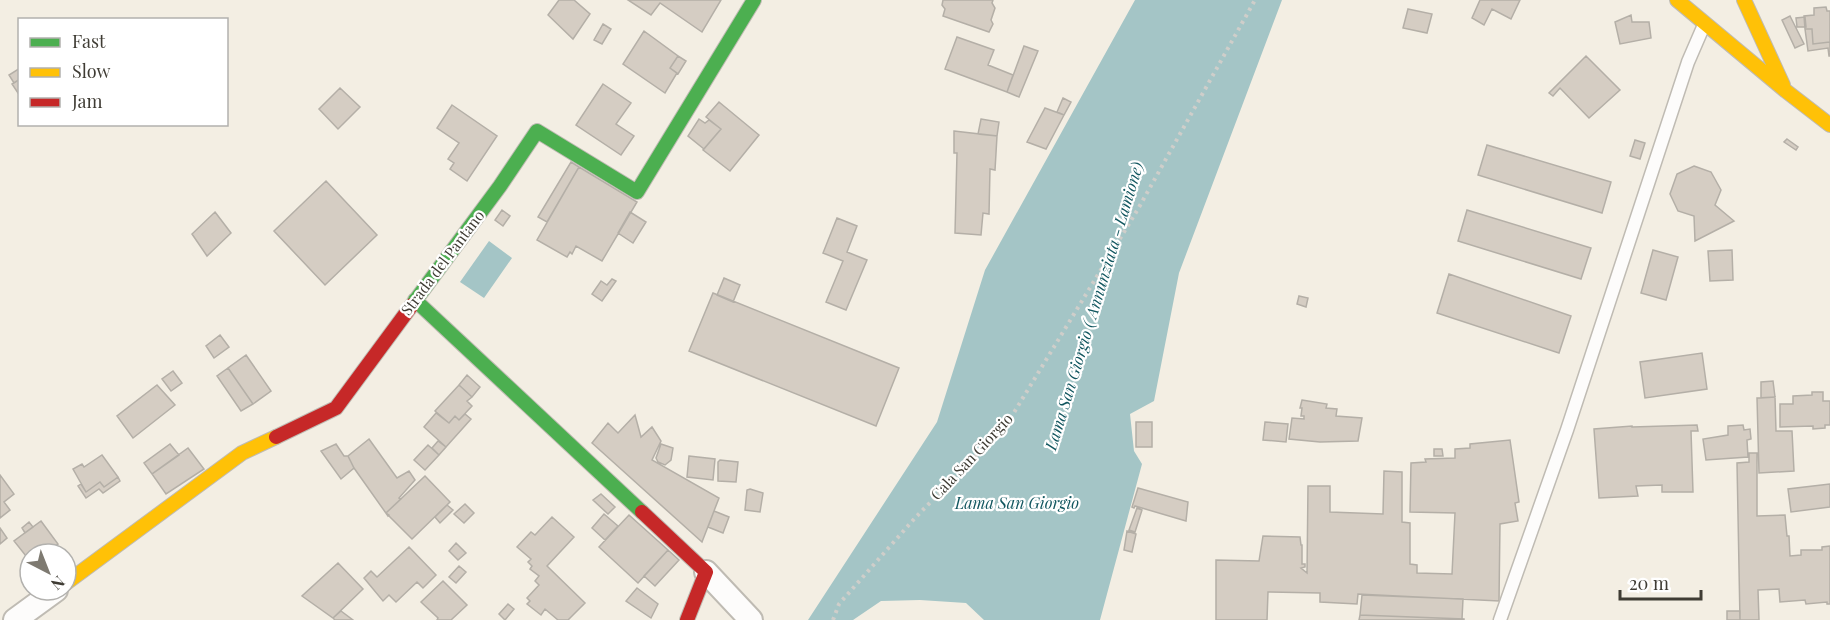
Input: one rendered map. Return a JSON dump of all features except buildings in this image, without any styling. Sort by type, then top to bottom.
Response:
[{"type":"street","name":"Strada del Pantano","points":[[78,574],[242,453],[336,408],[500,186],[537,131],[637,192],[754,0]]},
{"type":"street","points":[[1677,0],[1830,125]]},
{"type":"street","points":[[1744,0],[1786,91]]},
{"type":"street","points":[[415,300],[706,572],[751,620]]},
{"type":"street","points":[[687,620],[706,572]]},
{"type":"street","points":[[15,620],[40,602]]},
{"type":"lane","points":[[1500,620],[1567,430],[1688,62],[1705,24]]},
{"type":"path","name":"Cala San Giorgio","points":[[833,620],[839,604],[915,518],[1006,424],[1138,209],[1255,0]]},
{"type":"water","name":"Lama San Giorgio","points":[[1135,0],[1282,0],[1179,273],[1154,401],[1130,414],[1134,451],[1142,464],[1100,620],[984,620],[966,603],[920,600],[881,601],[853,620],[808,620],[937,422],[985,270]]},
{"type":"water","points":[[489,241],[512,258],[484,298],[460,282]]},
{"type":"traffic: fast","points":[[412,305],[500,186],[537,131],[637,192],[754,0]]},
{"type":"traffic: fast","points":[[415,300],[642,512]]},
{"type":"traffic: slow","points":[[1677,0],[1830,125]]},
{"type":"traffic: slow","points":[[1744,0],[1783,85]]},
{"type":"traffic: slow","points":[[78,574],[242,453],[276,437]]},
{"type":"traffic: jam","points":[[276,437],[336,408],[412,305]]},
{"type":"traffic: jam","points":[[642,512],[706,572],[687,620]]},
{"type":"water label","name":"Lama San Giorgio ( Annunziata - Lamione)","points":[[1094,306]]}]
